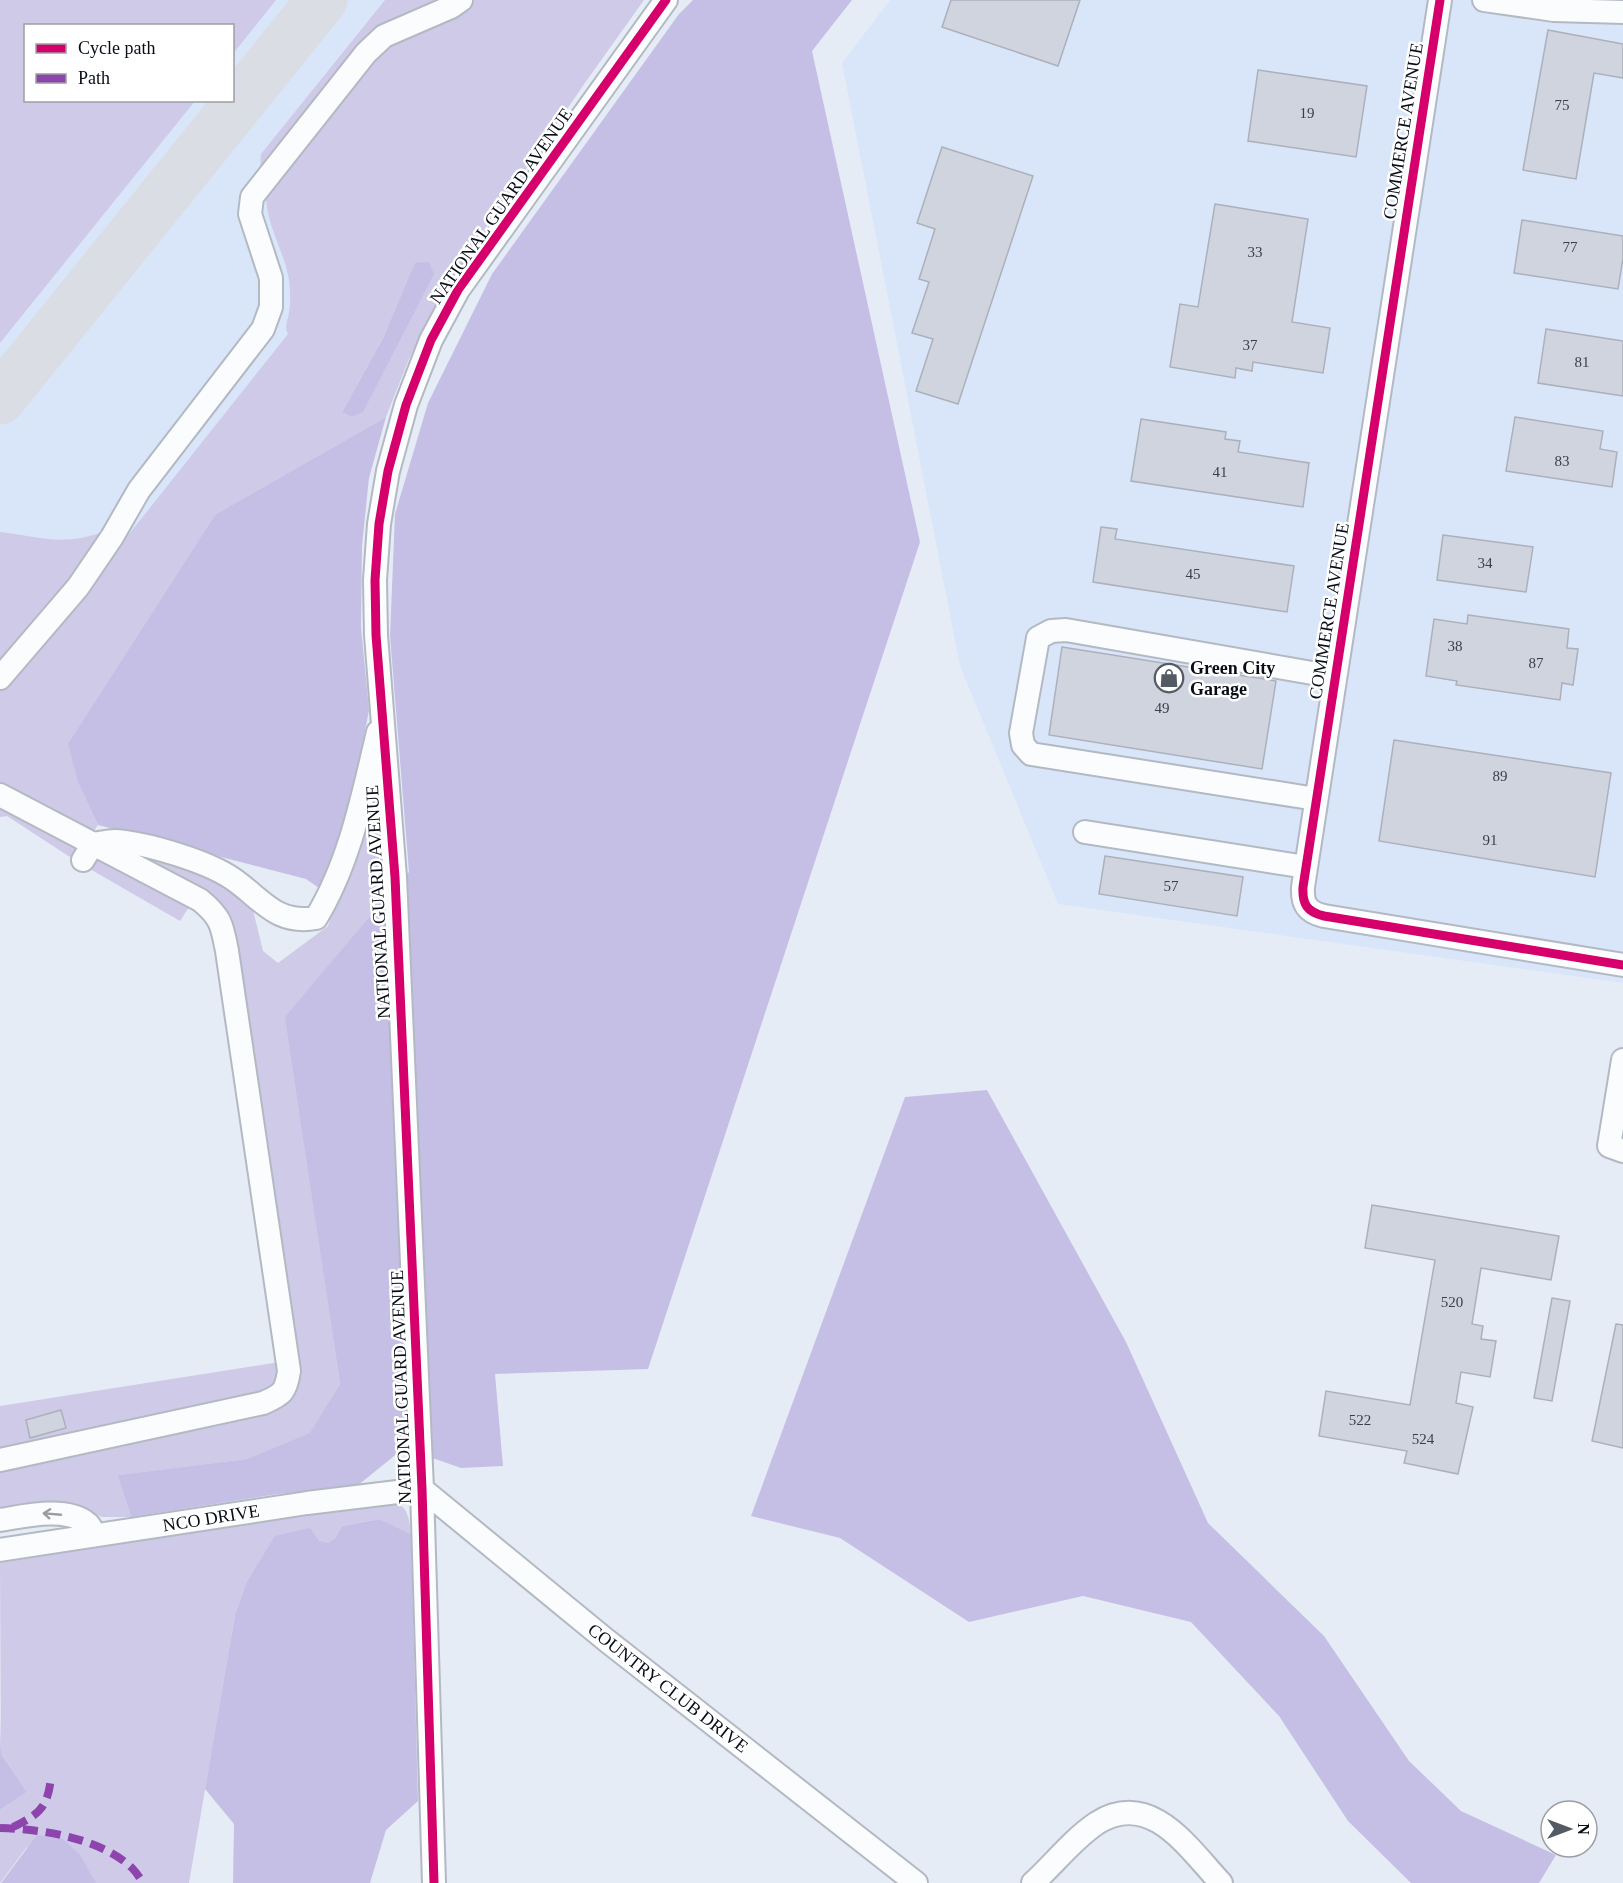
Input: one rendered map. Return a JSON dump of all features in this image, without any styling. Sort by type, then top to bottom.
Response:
[{"type":"street","points":[[0,678],[78,587],[112,537],[139,490],[263,329],[271,307],[271,278],[250,214],[252,197],[366,53],[384,36],[451,7],[460,0]]},
{"type":"street","name":"NATIONAL GUARD AVENUE","points":[[434,1883],[422,1489],[396,889],[375,624],[379,524],[388,471],[406,405],[431,340],[458,290],[666,0]]},
{"type":"street","name":"COMMERCE AVENUE","points":[[1440,0],[1316,799],[1303,900],[1307,909],[1317,914],[1623,965]]},
{"type":"street","points":[[1484,0],[1554,10],[1623,12]]},
{"type":"street","points":[[1316,799],[1031,754],[1023,745],[1021,733],[1038,638],[1051,631],[1066,630],[1335,677]]},
{"type":"street","points":[[88,852],[113,841],[142,844],[232,878],[256,899],[284,917],[301,921],[316,918],[330,896],[350,840],[383,710]]},
{"type":"street","points":[[0,795],[88,852],[200,900],[208,919],[223,930],[288,1356],[287,1386],[276,1397],[0,1461]]},
{"type":"street","points":[[1085,832],[1306,867]]},
{"type":"street","points":[[1616,1148],[1623,1060]]},
{"type":"street","name":"NCO DRIVE","points":[[0,1550],[307,1503],[422,1489]]},
{"type":"street","name":"COUNTRY CLUB DRIVE","points":[[422,1489],[606,1640],[916,1883]]},
{"type":"street","points":[[0,1520],[41,1513],[70,1515],[87,1523],[96,1535]]},
{"type":"street","points":[[1033,1883],[1098,1823],[1119,1814],[1140,1813],[1158,1820],[1172,1830],[1221,1883]]},
{"type":"shaded area","points":[[0,0],[547,0],[68,744],[79,785],[0,787]]},
{"type":"shaded area","points":[[0,0],[276,0],[234,53],[234,24],[24,24],[24,102],[194,102],[0,343]]},
{"type":"shaded area","points":[[385,0],[446,0],[409,16],[260,171],[261,154]]},
{"type":"shaded area","points":[[474,0],[644,0],[443,290],[409,359],[386,417],[216,514],[79,785],[98,825],[91,835],[0,787],[0,691],[83,592],[288,334],[286,326],[290,304],[289,280],[269,217],[266,195],[383,47],[454,13]],"holes":[[[415,264],[351,417],[342,412],[383,338]]]},
{"type":"shaded area","points":[[693,0],[852,0],[812,51],[920,542],[648,1369],[495,1374],[503,1466],[461,1468],[404,1448],[357,1486],[278,1494],[131,1517],[118,1475],[246,1459],[310,1433],[340,1384],[285,1017],[386,894],[409,872],[390,636],[395,514],[428,403],[492,274],[679,14]]},
{"type":"shaded area","points":[[890,0],[1623,0],[1623,983],[1058,904],[960,666],[842,63]]},
{"type":"shaded area","points":[[429,262],[434,274],[363,412],[351,417],[342,412],[383,338],[415,263]]},
{"type":"shaded area","points":[[386,417],[369,478],[362,546],[361,627],[369,710],[347,823],[322,890],[306,879],[98,825],[79,785],[68,744],[216,514]]},
{"type":"shaded area","points":[[106,531],[107,534],[0,666],[0,532],[64,540]]},
{"type":"shaded area","points":[[377,773],[386,894],[366,921],[301,1119],[340,1384],[311,1433],[246,1459],[119,1475],[131,1517],[102,1517],[77,1507],[0,1510],[0,1470],[268,1408],[296,1366],[228,917],[116,848],[165,860],[230,886],[253,910],[263,951],[278,963],[328,926]]},
{"type":"shaded area","points":[[0,802],[81,845],[73,859],[7,816],[0,817]]},
{"type":"shaded area","points":[[96,855],[191,904],[180,921],[90,869]]},
{"type":"shaded area","points":[[987,1090],[1126,1342],[1208,1523],[1324,1636],[1409,1761],[1461,1811],[1539,1847],[1539,1859],[1554,1859],[1539,1883],[1411,1883],[1348,1821],[1279,1716],[1191,1622],[1083,1596],[969,1622],[840,1538],[751,1516],[905,1097]]},
{"type":"shaded area","points":[[283,1352],[278,1384],[267,1392],[0,1454],[0,1406],[280,1362]],"holes":[[[61,1411],[65,1428],[30,1437],[26,1420]]]},
{"type":"shaded area","points":[[393,1501],[405,1510],[411,1534],[380,1519],[342,1526],[336,1537],[328,1543],[276,1536],[246,1583],[235,1615],[189,1883],[73,1883],[27,1847],[0,1883],[0,1810],[27,1792],[1,1754],[0,1563]]},
{"type":"shaded area","points":[[380,1519],[411,1534],[418,1801],[386,1830],[370,1883],[233,1883],[234,1824],[205,1789],[235,1615],[246,1583],[275,1536],[310,1528],[319,1541],[328,1543],[336,1537],[342,1526]]},
{"type":"shaded area","points":[[0,1720],[1,1754],[27,1792],[0,1810]]},
{"type":"shaded area","points":[[37,1835],[63,1839],[80,1855],[96,1883],[1,1883]]},
{"type":"building","points":[[951,0],[1080,0],[1058,66],[942,27]]},
{"type":"building","points":[[1548,30],[1623,44],[1623,78],[1594,73],[1576,179],[1523,170]]},
{"type":"building","points":[[1258,70],[1367,86],[1356,157],[1248,141]]},
{"type":"building","points":[[942,147],[1033,176],[958,404],[916,391],[933,339],[912,333],[929,282],[919,279],[935,229],[917,223]]},
{"type":"building","points":[[1215,204],[1308,219],[1292,322],[1330,328],[1323,373],[1253,362],[1252,371],[1236,368],[1235,378],[1170,367],[1180,304],[1198,307]]},
{"type":"building","points":[[1522,220],[1623,236],[1623,258],[1618,289],[1514,273]]},
{"type":"building","points":[[1546,329],[1623,341],[1623,396],[1538,383]]},
{"type":"building","points":[[1515,417],[1603,431],[1600,449],[1617,452],[1612,487],[1506,471]]},
{"type":"building","points":[[1141,419],[1226,432],[1225,439],[1240,441],[1238,452],[1309,463],[1303,507],[1131,481]]},
{"type":"building","points":[[1101,527],[1117,529],[1115,539],[1294,566],[1287,612],[1093,582]]},
{"type":"building","points":[[1443,535],[1533,547],[1526,592],[1437,580]]},
{"type":"building","points":[[1468,615],[1569,629],[1567,648],[1578,649],[1573,685],[1562,683],[1560,700],[1456,685],[1457,681],[1426,676],[1434,619],[1467,624]]},
{"type":"building","points":[[1062,647],[1276,681],[1262,769],[1049,735]]},
{"type":"building","points":[[1394,740],[1611,773],[1595,877],[1379,841]]},
{"type":"building","points":[[1105,856],[1243,877],[1237,916],[1099,894]]},
{"type":"building","points":[[1372,1205],[1559,1236],[1551,1280],[1481,1268],[1472,1324],[1483,1326],[1481,1339],[1496,1341],[1490,1377],[1461,1372],[1456,1403],[1473,1407],[1458,1474],[1404,1463],[1407,1451],[1319,1436],[1326,1391],[1410,1405],[1435,1260],[1365,1248]]},
{"type":"building","points":[[1552,1298],[1570,1301],[1552,1401],[1534,1398]]},
{"type":"building","points":[[1616,1324],[1623,1325],[1623,1448],[1592,1441]]},
{"type":"building","points":[[61,1410],[66,1428],[30,1438],[26,1420]]},
{"type":"taxiway","points":[[0,399],[322,0]]},
{"type":"marked path","points":[[13,1827],[30,1818],[45,1803],[51,1777]]},
{"type":"marked path","points":[[0,1828],[34,1830],[87,1842],[119,1858],[132,1868],[143,1883]]},
{"type":"cycle path","points":[[434,1883],[422,1489],[395,877],[376,635],[375,580],[379,524],[388,471],[406,405],[431,340],[458,290],[666,0]]},
{"type":"cycle path","points":[[1440,0],[1303,898],[1310,910],[1324,916],[1623,965]]},
{"type":"place","name":"Green City Garage","points":[[1169,678]]}]
